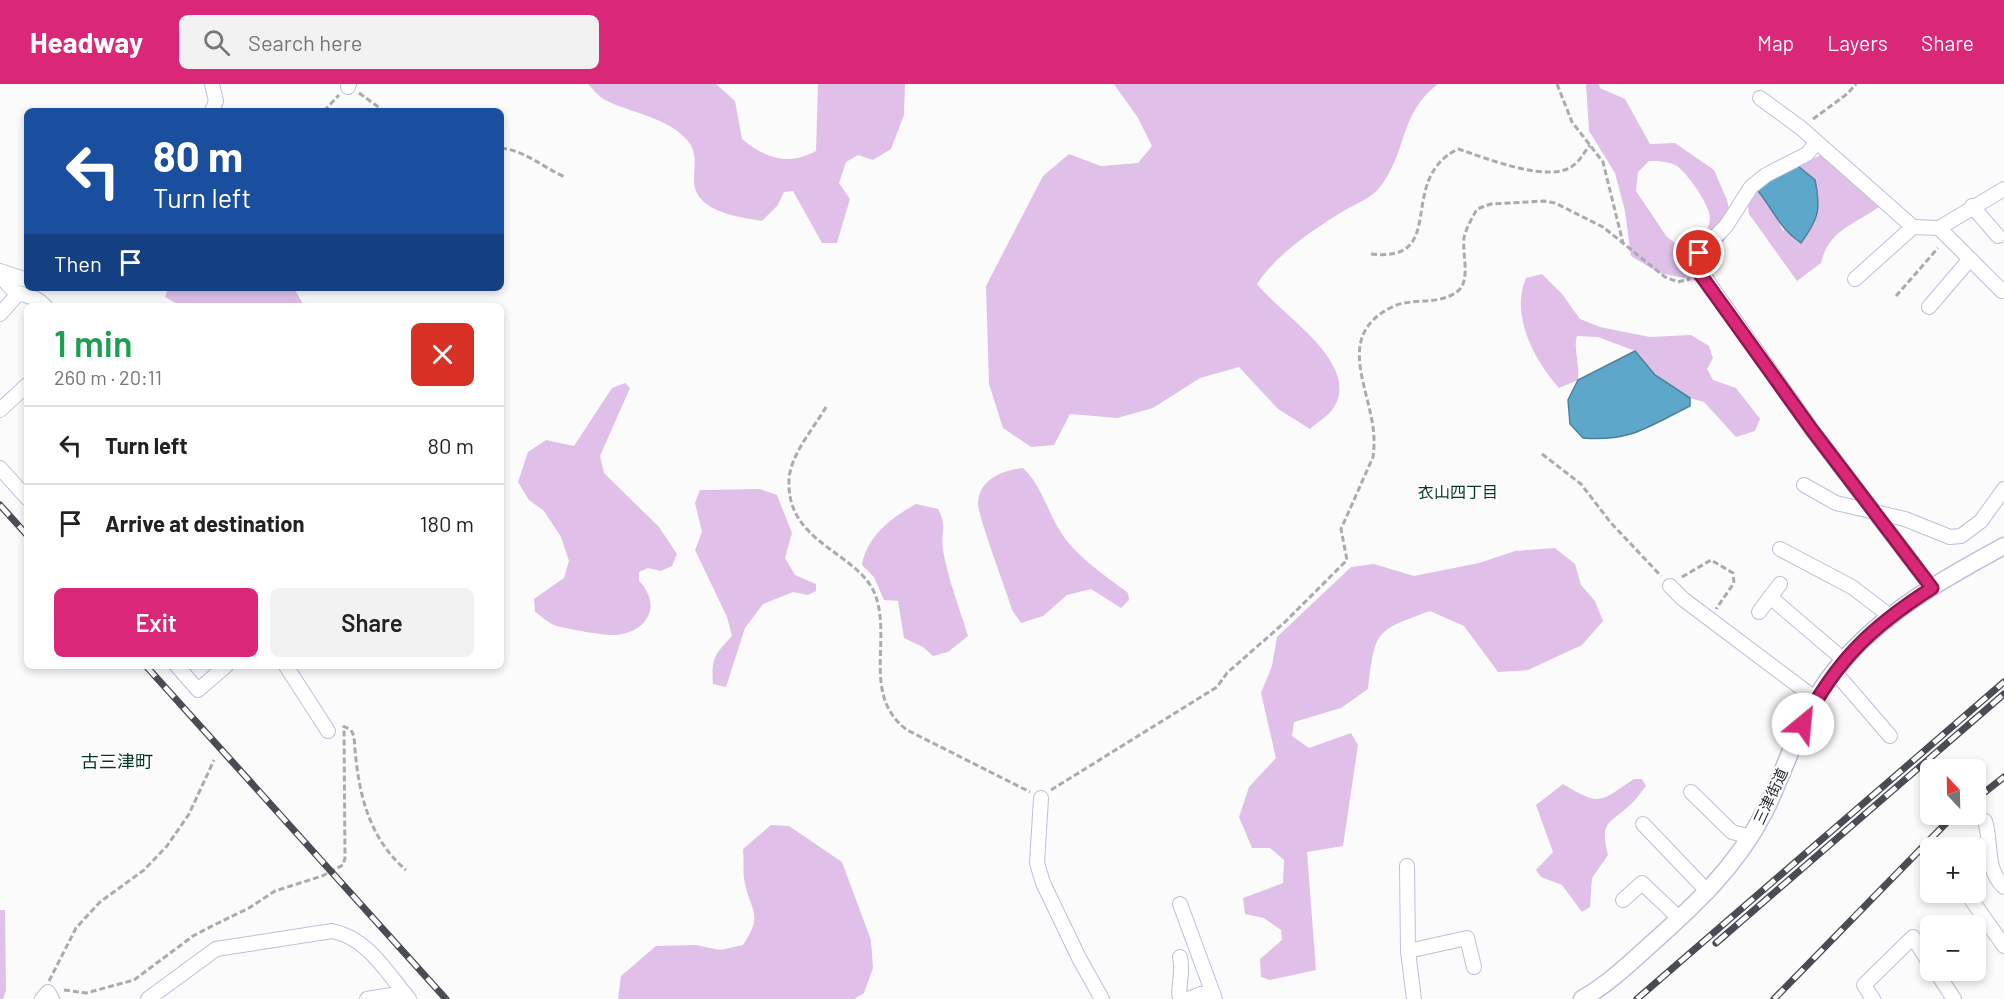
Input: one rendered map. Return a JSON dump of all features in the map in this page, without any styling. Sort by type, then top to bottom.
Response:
[{"type":"street","points":[[212,84],[216,101],[213,108]]},
{"type":"street","points":[[1760,98],[1802,128],[1816,143],[1842,162],[1913,227],[1943,232],[2002,291]]},
{"type":"street","points":[[1816,143],[1807,154],[1766,175],[1751,187],[1726,226],[1699,253],[1697,266],[1700,274],[1812,430],[1932,588]]},
{"type":"street","points":[[1943,232],[1972,206],[2004,189]]},
{"type":"street","points":[[1972,206],[1998,236]]},
{"type":"street","points":[[1855,279],[1913,227]]},
{"type":"street","points":[[1929,307],[1970,259]]},
{"type":"street","points":[[0,272],[24,278]]},
{"type":"street","points":[[0,272],[7,285],[18,294],[42,303]]},
{"type":"street","points":[[0,314],[18,294]]},
{"type":"street","points":[[0,410],[24,388]]},
{"type":"street","points":[[0,468],[24,488]]},
{"type":"street","points":[[1804,485],[1836,504],[1905,519],[1950,537],[1961,536],[1981,521],[2004,489]]},
{"type":"street","name":"三津街道","points":[[1582,999],[1614,978],[1708,892],[1750,837],[1816,699],[1839,665],[1890,616],[1932,588],[2004,546]]},
{"type":"street","points":[[1780,549],[1852,587],[1890,616]]},
{"type":"street","points":[[1759,612],[1780,584]]},
{"type":"street","points":[[1670,586],[1710,620],[1816,699]]},
{"type":"street","points":[[1770,597],[1839,665],[1890,736]]},
{"type":"street","points":[[180,669],[198,690],[222,669]]},
{"type":"street","points":[[288,669],[332,726]]},
{"type":"street","points":[[1691,792],[1732,832],[1750,837]]},
{"type":"street","points":[[1041,798],[1037,863],[1043,883],[1078,958],[1102,999]]},
{"type":"street","points":[[1643,824],[1708,892]]},
{"type":"street","points":[[1986,824],[1990,836],[1989,856],[1999,882],[2004,887]]},
{"type":"street","points":[[1407,866],[1408,951],[1414,999]]},
{"type":"street","points":[[1623,900],[1642,883],[1680,919]]},
{"type":"street","points":[[1180,904],[1214,996]]},
{"type":"street","points":[[1986,920],[2004,946]]},
{"type":"street","points":[[148,999],[216,949],[332,930],[347,934],[364,945],[407,996]]},
{"type":"street","points":[[1873,999],[1864,985],[1912,937],[1920,949]]},
{"type":"street","points":[[1408,951],[1467,938],[1474,967]]},
{"type":"street","points":[[1180,957],[1183,972],[1178,992],[1180,999]]},
{"type":"street","points":[[1942,981],[1954,999]]},
{"type":"street","points":[[1188,999],[1201,993],[1214,996]]},
{"type":"street","points":[[367,999],[407,996]]},
{"type":"path","points":[[1557,84],[1572,122],[1603,162],[1609,178],[1623,244]]},
{"type":"path","points":[[1802,128],[1847,94],[1856,84]]},
{"type":"path","points":[[1371,254],[1389,256],[1408,249],[1416,239],[1425,186],[1434,167],[1446,154],[1458,148],[1527,170],[1558,171],[1575,165],[1590,145]]},
{"type":"path","points":[[504,149],[532,156],[549,170],[565,177]]},
{"type":"path","points":[[826,407],[795,459],[789,479],[791,499],[810,535],[858,571],[876,597],[879,618],[880,684],[895,721],[907,730],[1041,798],[1216,687],[1227,673],[1285,622],[1347,560],[1341,529],[1373,457],[1374,447],[1371,416],[1361,385],[1358,358],[1361,339],[1370,324],[1395,305],[1445,298],[1459,291],[1464,278],[1464,237],[1477,210],[1491,204],[1556,203],[1603,227],[1665,277],[1678,282],[1700,274]]},
{"type":"path","points":[[1896,297],[1943,232]]},
{"type":"path","points":[[1542,454],[1581,484],[1611,523],[1670,586],[1711,560],[1733,573],[1734,583],[1710,620]]},
{"type":"path","points":[[332,726],[344,726],[351,730],[354,736],[361,799],[387,851],[406,870]]},
{"type":"path","points":[[47,997],[60,989],[86,993],[134,980],[212,926],[249,908],[275,891],[322,876],[343,865],[345,847],[344,726]]},
{"type":"path","points":[[47,997],[50,977],[76,928],[100,902],[144,870],[167,846],[189,814],[213,760]]},
{"type":"shaded area","points":[[588,84],[716,84],[735,101],[742,139],[769,156],[787,159],[806,156],[816,151],[818,84],[905,84],[904,115],[891,149],[873,160],[858,155],[846,162],[839,183],[850,199],[837,243],[822,243],[793,191],[784,192],[778,205],[762,221],[730,215],[709,206],[696,190],[694,154],[687,140],[670,126],[605,100]]},
{"type":"shaded area","points":[[1114,84],[1438,84],[1416,108],[1389,174],[1377,191],[1295,244],[1274,263],[1257,284],[1316,341],[1329,358],[1337,376],[1339,393],[1332,410],[1310,429],[1278,409],[1239,367],[1200,378],[1153,408],[1117,418],[1070,414],[1054,445],[1031,447],[1003,428],[989,384],[986,286],[1043,176],[1069,154],[1101,166],[1138,163],[1152,146],[1138,118]]},
{"type":"shaded area","points":[[1586,84],[1599,84],[1600,88],[1625,99],[1650,144],[1675,143],[1714,170],[1727,200],[1733,227],[1722,244],[1708,249],[1700,239],[1709,224],[1709,212],[1697,190],[1677,166],[1666,162],[1649,161],[1638,172],[1636,191],[1667,237],[1701,262],[1715,277],[1709,283],[1659,273],[1631,256],[1625,211],[1615,173],[1589,131]]},
{"type":"shaded area","points":[[1829,151],[1844,155],[1885,202],[1838,233],[1825,251],[1821,263],[1797,281],[1749,214],[1748,205],[1758,191],[1773,209],[1783,231],[1815,180],[1798,166]]},
{"type":"shaded area","points":[[1542,274],[1562,294],[1580,319],[1600,327],[1650,337],[1691,335],[1709,346],[1713,358],[1707,369],[1713,380],[1736,388],[1760,419],[1755,431],[1736,437],[1704,402],[1690,398],[1655,375],[1635,351],[1598,337],[1577,336],[1578,380],[1559,388],[1533,351],[1523,322],[1522,292],[1526,278]]},
{"type":"shaded area","points":[[167,291],[296,291],[302,303],[176,303],[165,297]]},
{"type":"shaded area","points":[[625,383],[630,388],[600,456],[604,473],[659,527],[677,554],[672,566],[661,571],[648,568],[639,572],[639,581],[650,599],[648,616],[636,629],[610,635],[558,626],[535,612],[534,599],[564,578],[569,561],[561,537],[544,511],[529,500],[518,482],[528,452],[546,440],[574,446],[612,388]]},
{"type":"shaded area","points":[[1023,468],[1035,482],[1055,523],[1074,549],[1128,593],[1129,600],[1121,608],[1091,589],[1067,595],[1043,616],[1021,623],[1012,610],[987,537],[978,502],[983,487],[988,481],[1001,473]]},
{"type":"shaded area","points":[[760,489],[777,495],[792,533],[785,558],[795,575],[816,584],[816,591],[808,595],[793,592],[763,604],[745,628],[726,687],[713,684],[713,668],[715,657],[732,636],[727,617],[695,550],[702,532],[695,503],[700,490]]},
{"type":"shaded area","points":[[916,504],[938,509],[941,515],[945,561],[968,636],[948,652],[933,656],[923,647],[904,638],[898,601],[884,600],[874,577],[862,565],[869,545],[882,529],[898,515]]},
{"type":"shaded area","points":[[1555,548],[1575,564],[1581,585],[1595,601],[1603,621],[1582,645],[1528,670],[1498,672],[1464,626],[1430,611],[1398,623],[1381,635],[1373,655],[1368,689],[1341,708],[1294,722],[1292,736],[1309,748],[1351,733],[1358,745],[1343,846],[1307,852],[1316,970],[1270,980],[1261,977],[1260,959],[1282,940],[1281,930],[1264,918],[1245,914],[1243,898],[1283,883],[1284,860],[1270,848],[1252,848],[1239,817],[1249,787],[1276,758],[1261,693],[1272,666],[1277,637],[1351,567],[1374,564],[1414,576],[1479,563],[1515,551]]},
{"type":"shaded area","points":[[1634,779],[1642,779],[1646,786],[1632,803],[1608,825],[1605,836],[1608,855],[1592,878],[1590,907],[1582,912],[1562,885],[1541,877],[1536,870],[1553,852],[1536,805],[1563,784],[1585,796],[1600,799]]},
{"type":"shaded area","points":[[771,825],[789,826],[842,862],[871,940],[873,968],[864,993],[854,999],[618,999],[621,976],[656,946],[696,945],[720,950],[743,945],[753,925],[754,912],[744,878],[743,849]]},
{"type":"shaded area","points":[[0,910],[5,910],[6,991],[3,999],[0,999]]},
{"type":"water","points":[[1798,166],[1815,180],[1818,199],[1815,220],[1801,243],[1782,225],[1758,191],[1766,182]]},
{"type":"water","points":[[1635,351],[1655,375],[1690,398],[1690,406],[1651,426],[1627,435],[1600,439],[1583,438],[1570,424],[1568,400],[1578,380]]},
{"type":"railway","points":[[0,505],[24,532]]},
{"type":"railway","points":[[149,669],[446,999]]},
{"type":"railway","points":[[1637,999],[2004,682]]},
{"type":"railway","points":[[1716,943],[2004,694]]},
{"type":"railway","points":[[1986,791],[2004,777]]},
{"type":"railway","points":[[1774,999],[1944,825]]},
{"type":"district","name":"衣山四丁目","points":[[1458,491]]},
{"type":"district","name":"古三津町","points":[[117,761]]},
{"type":"route","points":[[1699,253],[1697,266],[1700,274],[1812,430],[1839,462],[1900,548],[1932,588],[1890,616],[1853,649],[1834,671],[1803,724]]}]
